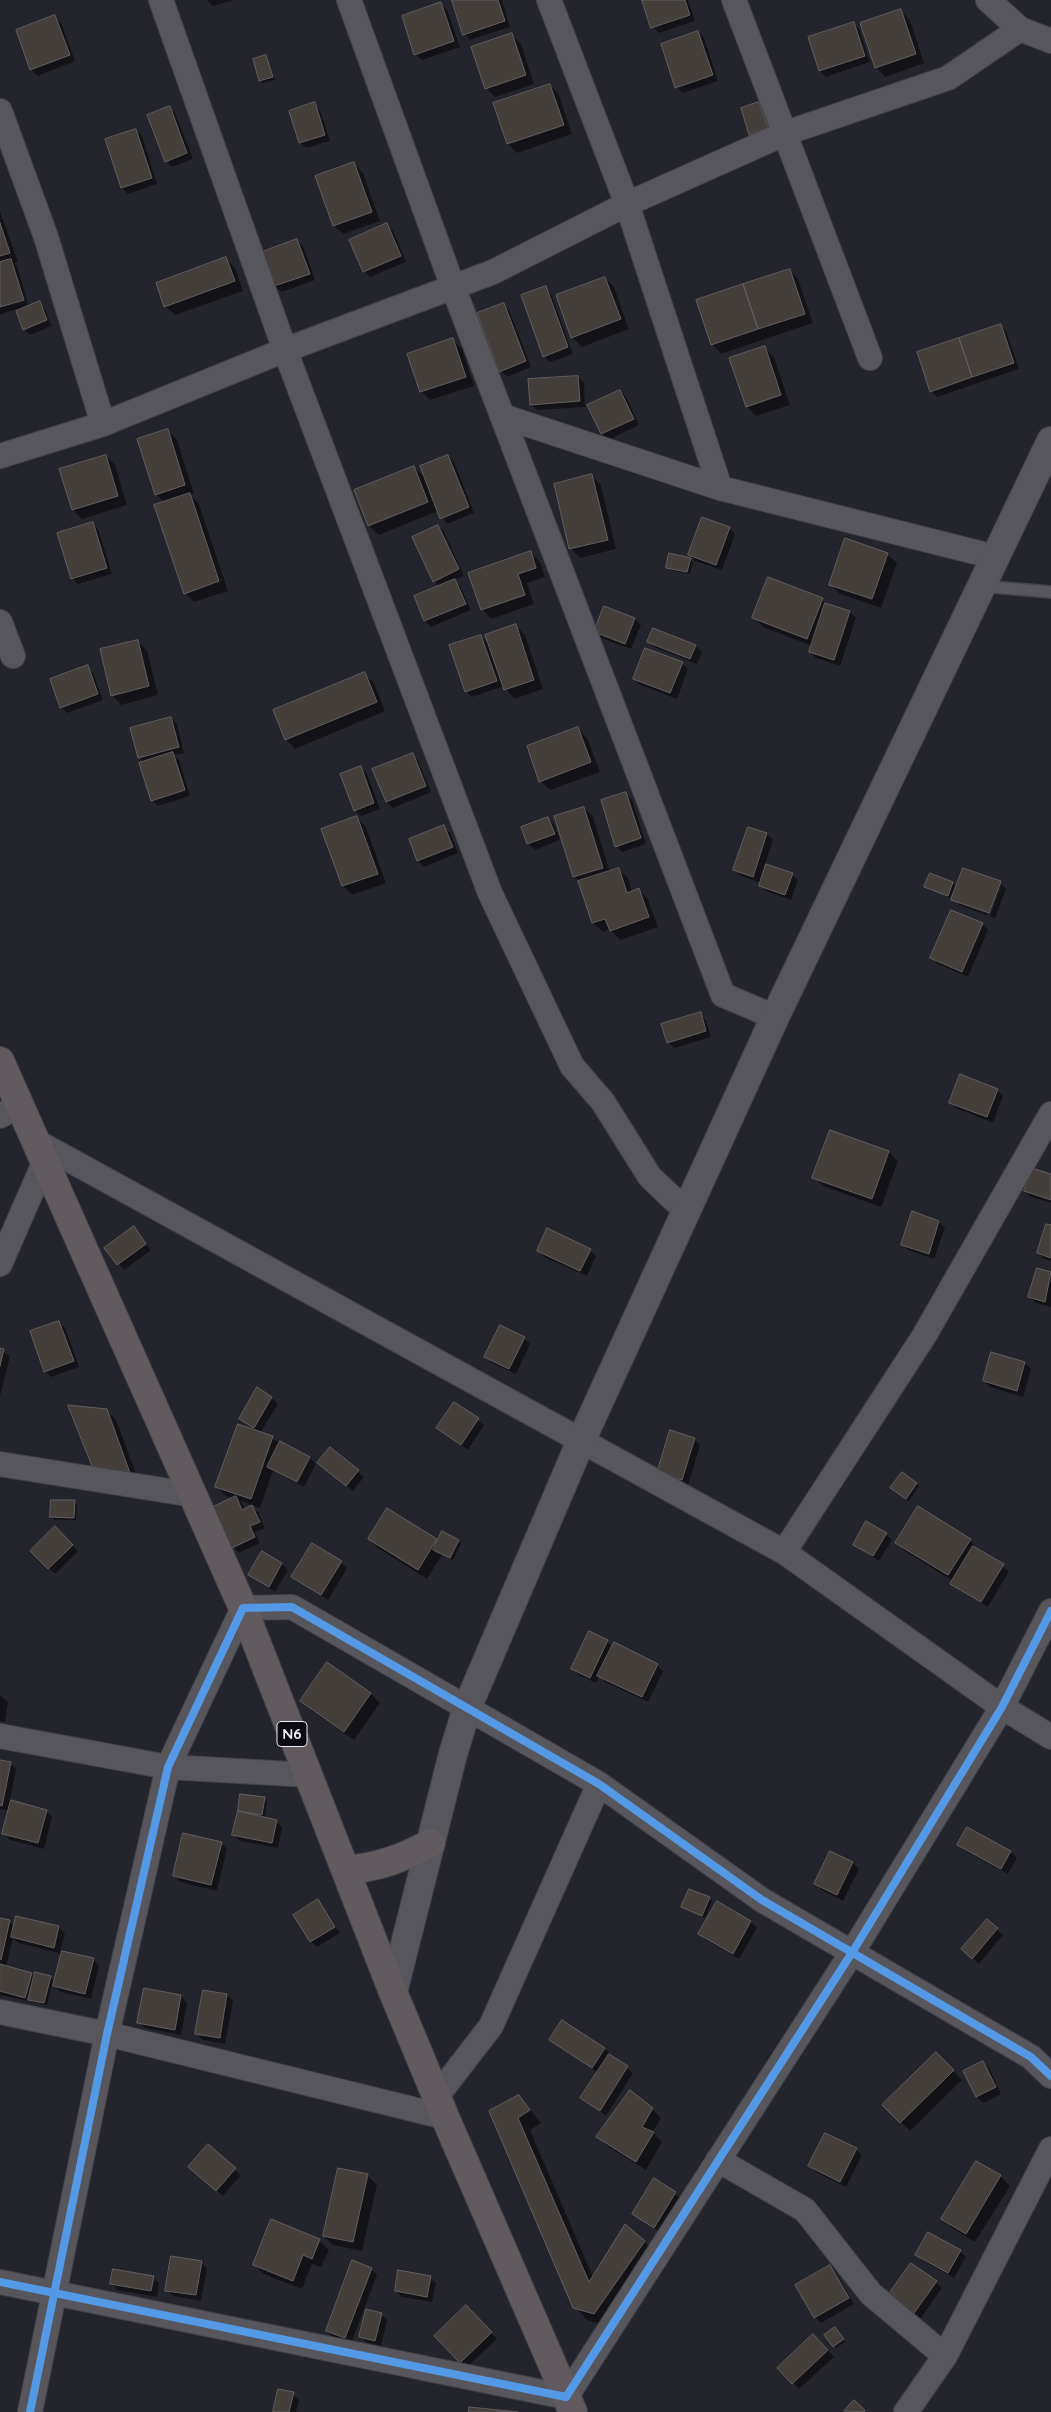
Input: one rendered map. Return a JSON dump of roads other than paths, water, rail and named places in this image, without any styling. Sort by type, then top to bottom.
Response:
[{"type":"highway","name":"N6","points":[[0,1061],[10,1110],[41,1151],[243,1608],[393,1992],[569,2405]]},
{"type":"highway","points":[[346,1870],[375,1867],[393,1862],[431,1843]]},
{"type":"main road","points":[[393,1992],[453,1754],[467,1708],[580,1441],[775,1017],[1051,441]]},
{"type":"street","points":[[161,0],[285,350],[476,857],[510,936],[572,1066],[602,1102],[650,1177],[686,1210]]},
{"type":"street","points":[[349,0],[502,416],[723,995],[775,1017]]},
{"type":"street","points":[[549,0],[627,204],[720,488]]},
{"type":"street","points":[[734,0],[870,358]]},
{"type":"street","points":[[988,0],[1020,29],[1051,41]]},
{"type":"street","points":[[0,456],[103,424],[285,350],[493,272],[627,204],[786,133],[948,78],[1020,29]]},
{"type":"street","points":[[0,111],[46,237],[103,424]]},
{"type":"street","points":[[502,416],[720,488],[995,557]]},
{"type":"street","points":[[0,622],[13,656]]},
{"type":"street","points":[[784,1552],[924,1336],[1051,1114]]},
{"type":"street","points":[[0,1264],[41,1151],[784,1552],[1002,1707],[1051,1737]]},
{"type":"street","points":[[0,1464],[194,1495]]},
{"type":"street","points":[[30,2412],[56,2292],[107,2034],[168,1767],[243,1608],[292,1607],[599,1784],[762,1900],[1032,2057],[1051,2076]]},
{"type":"street","points":[[0,2282],[56,2292],[569,2405],[718,2160],[852,1951],[1002,1707],[1051,1612]]},
{"type":"street","points":[[0,1736],[168,1767],[309,1775]]},
{"type":"street","points":[[0,2012],[441,2107],[491,2026],[599,1784]]},
{"type":"street","points":[[906,2412],[945,2356],[1051,2149]]},
{"type":"street","points":[[718,2160],[804,2210],[871,2294],[945,2356]]},
{"type":"lane","points":[[981,586],[1051,592]]}]
